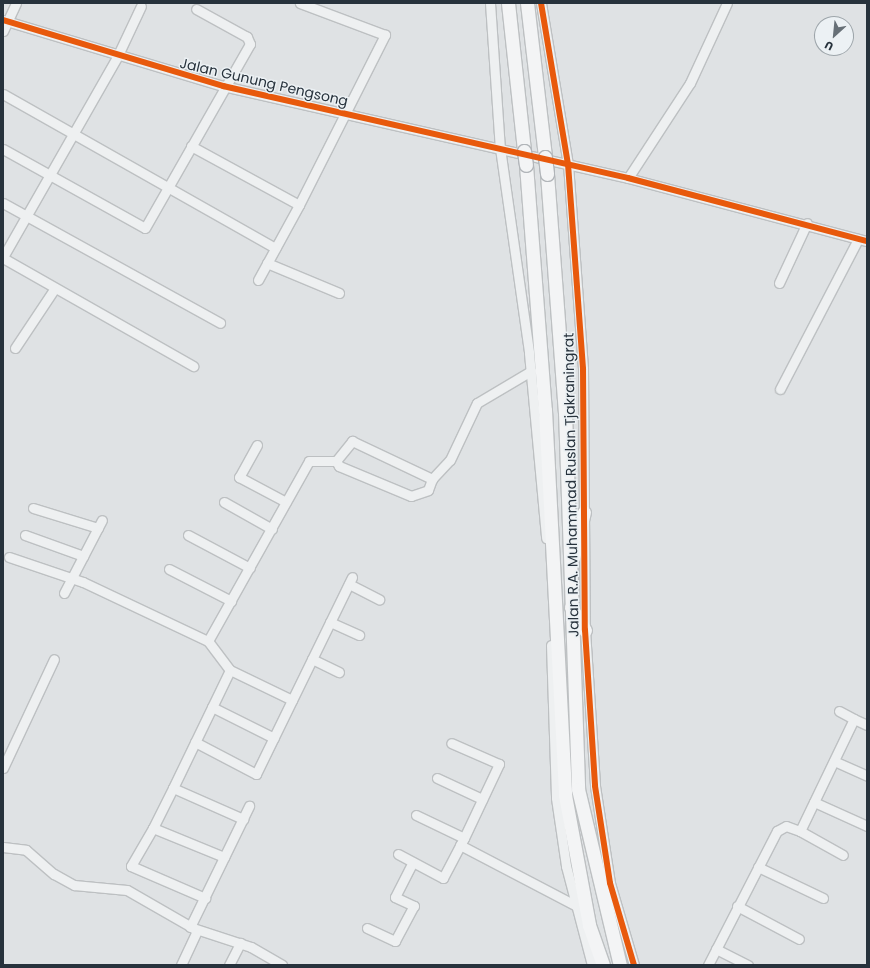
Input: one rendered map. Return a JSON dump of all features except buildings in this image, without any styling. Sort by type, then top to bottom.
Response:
[{"type":"highway","name":"Jalan R.A. Muhammad Ruslan Tjakraningrat","points":[[508,3],[526,165],[545,410],[553,576],[558,623],[566,795],[589,925],[603,965]]},
{"type":"highway","name":"Jalan R.A. Muhammad Ruslan Tjakraningrat","points":[[527,3],[547,174],[565,412],[570,605],[578,789],[620,965]]},
{"type":"highway","points":[[569,569],[584,512]]},
{"type":"highway","points":[[547,545],[553,576]]},
{"type":"highway","points":[[570,605],[585,630]]},
{"type":"highway","points":[[552,651],[558,623]]},
{"type":"street","points":[[3,31],[5,21],[16,3]]},
{"type":"street","points":[[258,280],[299,205],[344,113],[385,35],[300,3]]},
{"type":"street","name":"Jalan R.A. Muhammad Ruslan Tjakraningrat","points":[[490,3],[500,148],[531,371],[547,545],[552,651],[556,798],[575,905],[592,965]]},
{"type":"street","name":"Jalan R.A. Muhammad Ruslan Tjakraningrat","points":[[541,3],[568,164],[583,369],[585,630],[595,786],[610,883],[634,965]]},
{"type":"street","points":[[628,178],[690,83],[727,3]]},
{"type":"street","points":[[141,6],[117,57],[3,258],[193,366]]},
{"type":"street","points":[[3,149],[141,228],[147,225],[226,87],[250,40],[196,9]]},
{"type":"street","name":"Jalan Gunung Pengsong","points":[[5,21],[117,57],[226,87],[628,178],[807,223],[863,240]]},
{"type":"street","points":[[3,94],[275,248]]},
{"type":"street","points":[[191,146],[299,205]]},
{"type":"street","points":[[3,203],[220,323]]},
{"type":"street","points":[[779,283],[807,223]]},
{"type":"street","points":[[780,389],[863,240]]},
{"type":"street","points":[[267,263],[339,293]]},
{"type":"street","points":[[15,348],[55,288]]},
{"type":"street","points":[[336,461],[339,466],[411,496],[428,490],[432,479],[450,460],[477,403],[531,371]]},
{"type":"street","points":[[336,461],[352,441],[432,479]]},
{"type":"street","points":[[257,445],[238,478],[286,502]]},
{"type":"street","points":[[208,641],[309,461],[336,461]]},
{"type":"street","points":[[224,502],[272,529]]},
{"type":"street","points":[[33,508],[100,524],[64,593]]},
{"type":"street","points":[[25,535],[83,556]]},
{"type":"street","points":[[188,535],[250,568]]},
{"type":"street","points":[[9,557],[71,578],[208,641],[230,670],[292,700]]},
{"type":"street","points":[[169,569],[231,601]]},
{"type":"street","points":[[195,742],[256,774],[350,581],[379,599]]},
{"type":"street","points":[[330,622],[359,635]]},
{"type":"street","points":[[3,768],[54,659]]},
{"type":"street","points":[[312,659],[339,672]]},
{"type":"street","points":[[205,898],[131,866],[153,828],[230,670]]},
{"type":"street","points":[[212,707],[274,738]]},
{"type":"street","points":[[838,710],[867,725]]},
{"type":"street","points":[[800,831],[854,719]]},
{"type":"street","points":[[398,854],[443,878],[462,842],[499,764],[451,743]]},
{"type":"street","points":[[834,761],[867,776]]},
{"type":"street","points":[[437,778],[482,799]]},
{"type":"street","points":[[173,788],[243,819]]},
{"type":"street","points":[[814,802],[867,826]]},
{"type":"street","points":[[181,965],[205,898],[249,806]]},
{"type":"street","points":[[416,815],[575,905]]},
{"type":"street","points":[[708,965],[737,906],[777,831],[786,826],[800,831],[843,855]]},
{"type":"street","points":[[153,828],[224,857]]},
{"type":"street","points":[[3,848],[26,850],[54,874],[74,885],[127,890],[194,929],[240,943],[282,965]]},
{"type":"street","points":[[367,928],[395,941],[414,906],[395,897],[413,862]]},
{"type":"street","points":[[758,867],[823,898]]},
{"type":"street","points":[[737,906],[799,939]]},
{"type":"street","points":[[229,965],[240,943]]},
{"type":"street","points":[[716,949],[748,965]]},
{"type":"cycle path","points":[[541,3],[568,164],[583,369],[585,630],[595,786],[610,883],[634,965]]},
{"type":"cycle path","points":[[3,20],[223,86],[628,178],[867,241]]}]
